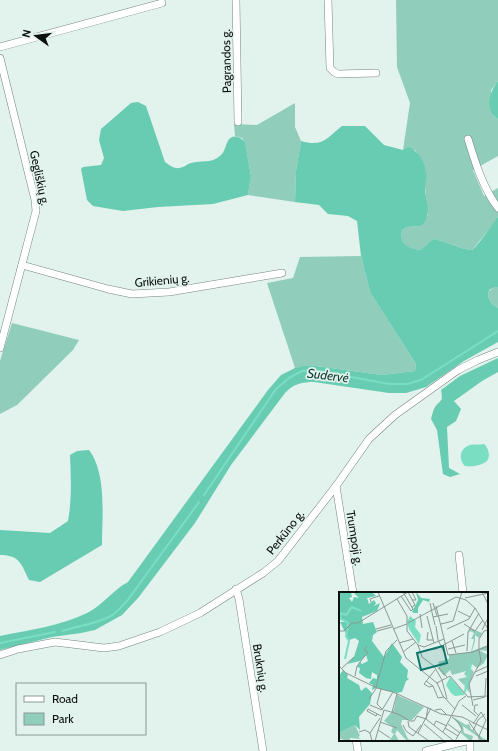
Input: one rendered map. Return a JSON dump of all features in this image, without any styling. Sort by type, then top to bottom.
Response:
[{"type":"street","name":"Pagrandos g.","points":[[236,0],[238,122]]},
{"type":"street","points":[[328,0],[330,68],[338,74],[376,73]]},
{"type":"street","points":[[0,47],[162,3]]},
{"type":"street","name":"Gegliškių g.","points":[[0,58],[35,200],[36,211],[0,348]]},
{"type":"street","points":[[468,139],[486,188],[498,208]]},
{"type":"street","name":"Grikienių g.","points":[[22,265],[108,289],[132,294],[169,292],[282,273]]},
{"type":"street","name":"Perkūno g.","points":[[0,655],[18,649],[55,642],[104,648],[119,646],[160,632],[200,613],[278,561],[336,486],[369,439],[395,415],[458,370],[498,352]]},
{"type":"street","name":"Trumpoji g.","points":[[336,486],[353,592]]},
{"type":"street","points":[[459,555],[463,592]]},
{"type":"street","name":"Bruknių g.","points":[[236,589],[239,599],[264,751]]},
{"type":"street","points":[[356,741],[358,751]]},
{"type":"street","points":[[426,751],[466,741]]},
{"type":"green space","points":[[396,0],[498,0],[498,81],[491,90],[494,116],[498,119],[498,156],[473,170],[484,196],[498,188],[498,217],[472,250],[433,239],[420,250],[408,247],[402,239],[402,230],[407,227],[421,226],[428,215],[425,186],[426,172],[423,162],[415,150],[403,150],[410,103],[397,67]]},
{"type":"green space","points":[[295,103],[295,127],[301,141],[296,171],[295,202],[248,195],[251,175],[245,143],[242,138],[235,136],[234,124],[257,125]]},
{"type":"green space","points":[[361,256],[370,292],[416,364],[415,371],[382,375],[316,366],[295,368],[267,283],[293,278],[300,257]]},
{"type":"green space","points":[[495,287],[498,287],[498,308],[492,304],[488,297],[489,291]]},
{"type":"green space","points":[[12,323],[79,340],[73,350],[17,405],[0,414],[0,361]]},
{"type":"shaded area","points":[[498,81],[498,119],[491,111],[489,101],[492,90]]},
{"type":"shaded area","points":[[138,102],[146,106],[165,162],[173,167],[180,168],[191,163],[210,161],[218,158],[223,153],[227,143],[232,137],[239,138],[245,142],[251,176],[248,195],[213,204],[158,207],[123,211],[93,206],[87,200],[81,169],[83,167],[101,165],[104,158],[99,140],[101,129],[131,103]]},
{"type":"shaded area","points":[[342,126],[365,126],[384,145],[403,150],[409,147],[418,154],[423,161],[426,174],[425,191],[428,214],[421,226],[407,227],[402,230],[401,235],[403,242],[408,247],[420,250],[433,239],[472,250],[498,217],[498,287],[489,290],[488,297],[492,304],[498,308],[498,342],[464,361],[426,387],[406,393],[389,393],[314,382],[306,382],[291,387],[231,465],[195,523],[138,598],[122,615],[95,630],[52,637],[0,650],[0,636],[44,627],[87,613],[93,610],[128,582],[268,390],[281,375],[295,368],[305,366],[316,366],[382,375],[415,371],[416,364],[370,292],[361,256],[357,221],[348,216],[328,214],[319,205],[295,202],[296,171],[301,141],[314,143],[324,141]]},
{"type":"shaded area","points":[[498,358],[498,372],[482,381],[454,401],[461,409],[456,421],[447,427],[449,468],[460,474],[450,477],[443,474],[437,430],[431,419],[434,408],[442,399],[441,390],[460,376]]},
{"type":"shaded area","points":[[484,444],[489,454],[487,461],[477,466],[465,466],[461,460],[462,451],[470,445]]},
{"type":"shaded area","points":[[89,450],[99,471],[101,483],[103,509],[102,545],[40,582],[29,580],[22,565],[16,559],[7,555],[0,555],[0,530],[50,533],[68,521],[71,496],[70,455],[77,451]]},
{"type":"waterway","name":"Sudervė","points":[[204,495],[276,389],[289,378],[302,371],[314,370],[389,384],[407,384],[421,380],[498,331]]},
{"type":"waterway","name":"Sudervė","points":[[62,631],[99,621],[111,616],[117,611],[127,601],[199,502]]},
{"type":"waterway","name":"Sudervė","points":[[0,643],[55,632]]}]
